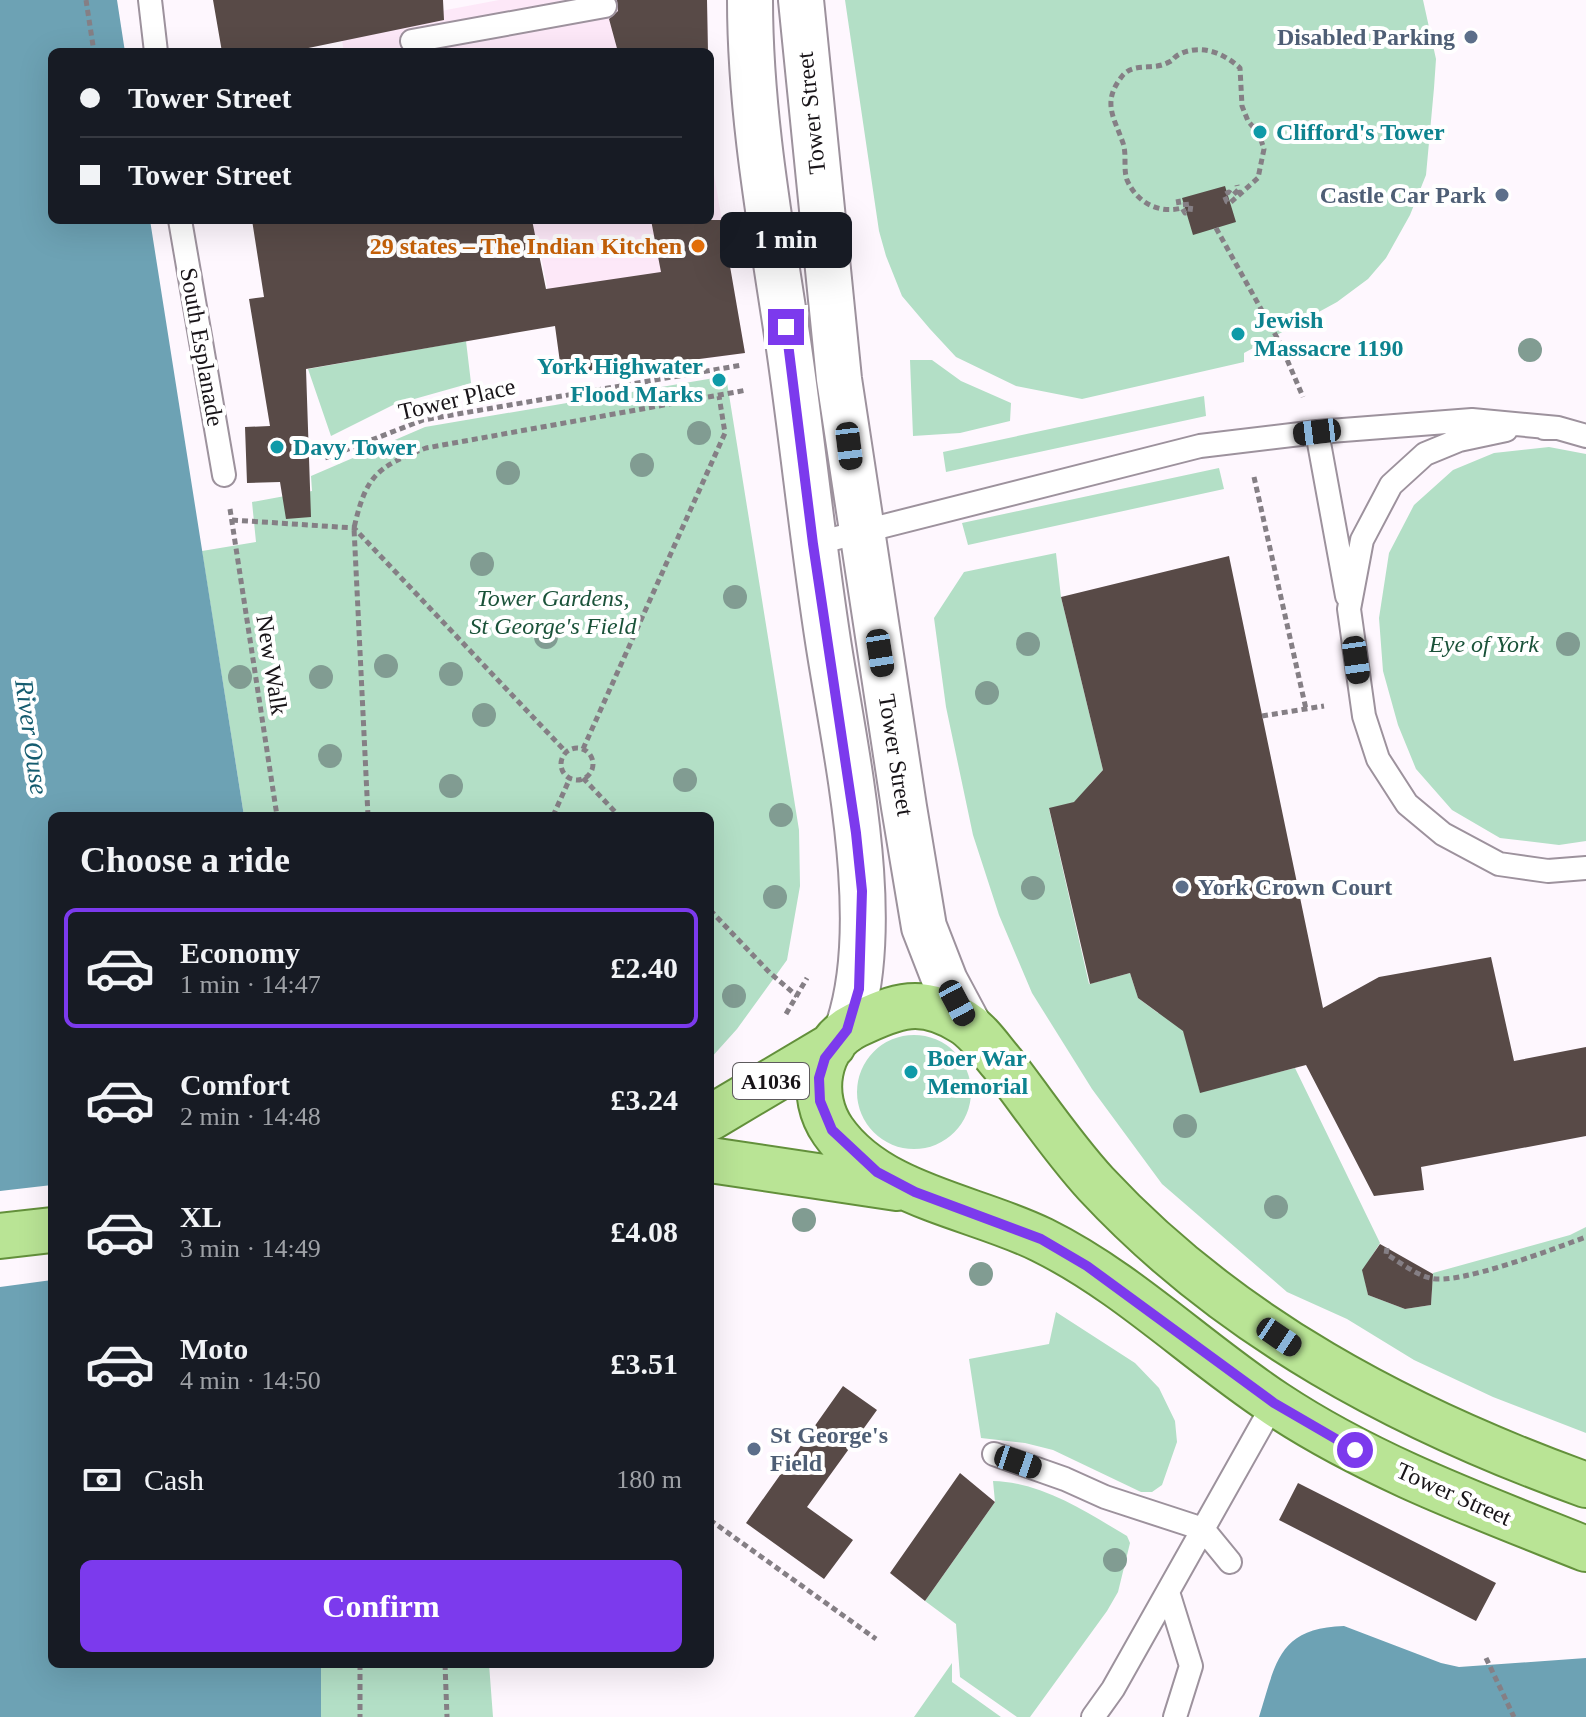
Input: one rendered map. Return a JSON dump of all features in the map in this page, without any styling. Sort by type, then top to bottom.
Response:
[{"type":"main road","name":"Tower Street","points":[[750,0],[750,44],[760,154],[790,356],[813,544],[849,779],[862,891],[859,989],[840,1037]]},
{"type":"main road","name":"Tower Street","points":[[801,0],[839,379],[924,927],[945,981],[968,1024]]},
{"type":"main road","name":"A1036","points":[[714,1116],[890,1009],[922,1005],[945,1012],[968,1024],[1093,1181],[1153,1240],[1236,1309],[1321,1366],[1412,1412],[1503,1455],[1586,1485]]},
{"type":"main road","name":"A1036","points":[[840,1037],[825,1058],[818,1087],[820,1101],[832,1130],[877,1172],[915,1192]]},
{"type":"main road","name":"A1036","points":[[714,1161],[915,1192]]},
{"type":"main road","name":"Tower Street","points":[[915,1192],[1041,1239],[1076,1259],[1274,1403],[1347,1446],[1519,1523],[1586,1549]]},
{"type":"main road","points":[[0,1236],[48,1230]]},
{"type":"lane","points":[[150,0],[156,48]]},
{"type":"lane","points":[[412,41],[605,6]]},
{"type":"lane","name":"South Esplanade","points":[[181,224],[224,475]]},
{"type":"lane","points":[[813,544],[1200,446],[1317,432],[1472,420],[1558,428],[1586,436]]},
{"type":"lane","points":[[1349,609],[1362,540],[1391,485],[1425,454],[1496,430],[1558,428]]},
{"type":"lane","points":[[1317,432],[1349,609],[1364,716],[1378,759],[1407,804],[1443,834],[1499,864],[1548,871],[1586,868]]},
{"type":"lane","points":[[1093,1717],[1113,1689],[1274,1403]]},
{"type":"lane","points":[[994,1454],[1105,1497],[1203,1529],[1230,1562]]},
{"type":"lane","points":[[1168,1592],[1191,1666],[1175,1717]]},
{"type":"path","points":[[86,0],[93,48]]},
{"type":"path","points":[[1181,204],[1168,211],[1156,210],[1138,196],[1127,179],[1125,146],[1111,117],[1111,97],[1125,72],[1137,67],[1152,68],[1194,50],[1227,56],[1240,68],[1242,106],[1264,149],[1258,178],[1249,188],[1233,197],[1238,190],[1237,185]]},
{"type":"path","points":[[1216,228],[1280,343],[1317,432]]},
{"type":"path","name":"Tower Place","points":[[325,458],[423,420],[790,356]]},
{"type":"path","points":[[368,812],[354,528],[360,503],[372,478],[393,461],[426,448],[756,389]]},
{"type":"path","points":[[583,749],[725,433],[719,396]]},
{"type":"path","points":[[1263,515],[1306,709]]},
{"type":"path","name":"New Walk","points":[[276,812],[232,520],[354,528]]},
{"type":"path","points":[[354,528],[566,752]]},
{"type":"path","points":[[1262,716],[1327,706]]},
{"type":"path","points":[[583,749],[588,753],[593,762],[589,774],[583,778],[570,778],[562,770],[561,764],[566,752],[583,749]]},
{"type":"path","points":[[555,812],[570,778]]},
{"type":"path","points":[[583,778],[615,812]]},
{"type":"path","points":[[714,914],[770,973],[797,996]]},
{"type":"path","points":[[783,1019],[812,968]]},
{"type":"path","points":[[1387,1248],[1386,1254],[1433,1280],[1497,1267],[1586,1237]]},
{"type":"path","points":[[714,1523],[876,1639]]},
{"type":"path","points":[[1486,1658],[1514,1717]]},
{"type":"path","points":[[360,1668],[360,1717]]},
{"type":"path","points":[[445,1668],[447,1717]]},
{"type":"shaded area","points":[[499,0],[707,0],[708,48],[343,48],[340,30]]},
{"type":"shaded area","points":[[714,175],[745,353],[648,369],[634,301],[553,317],[539,246],[389,276],[379,224],[714,224]]},
{"type":"green space","points":[[845,0],[1423,0],[1436,59],[1426,175],[1410,215],[1386,258],[1368,279],[1337,302],[1244,353],[1244,362],[1082,399],[1016,386],[956,357],[902,296],[879,231]]},
{"type":"green space","points":[[466,341],[471,383],[393,405],[331,436],[308,369]]},
{"type":"green space","points":[[910,360],[932,360],[961,381],[1011,403],[1010,421],[960,433],[913,436]]},
{"type":"green space","name":"Tower Gardens, St George's Field","points":[[726,376],[799,830],[800,886],[787,960],[737,1029],[714,1055],[714,812],[243,812],[202,551],[256,542],[252,502],[312,491],[311,476],[425,427]]},
{"type":"green space","points":[[1204,396],[1206,416],[946,472],[943,452]]},
{"type":"green space","name":"Eye of York","points":[[1549,447],[1586,454],[1586,841],[1559,845],[1500,838],[1452,810],[1416,769],[1398,725],[1383,671],[1379,618],[1389,553],[1414,505],[1453,470],[1494,453]]},
{"type":"green space","points":[[1219,468],[1224,489],[968,545],[962,523]]},
{"type":"green space","points":[[1056,553],[1061,597],[1103,770],[1090,784],[1091,798],[1049,809],[1089,984],[1130,973],[1138,998],[1158,1013],[1177,1006],[1200,1092],[1295,1068],[1380,1243],[1363,1270],[1368,1295],[1405,1309],[1431,1305],[1433,1273],[1570,1235],[1586,1227],[1586,1433],[1493,1397],[1414,1360],[1347,1319],[1287,1292],[1162,1184],[1092,1089],[1032,993],[999,915],[973,835],[946,707],[934,618],[964,572]]},
{"type":"green space","points":[[914,1035],[936,1039],[954,1052],[967,1070],[971,1092],[967,1114],[954,1132],[936,1145],[914,1149],[892,1145],[874,1132],[861,1114],[857,1092],[861,1070],[874,1052],[892,1039]]},
{"type":"green space","points":[[1056,1312],[1135,1363],[1159,1388],[1175,1421],[1177,1442],[1162,1485],[1152,1492],[1141,1492],[1053,1450],[981,1438],[969,1359],[1049,1344]]},
{"type":"green space","points":[[993,1481],[1029,1487],[1063,1500],[1127,1536],[1130,1543],[1118,1592],[1030,1717],[1017,1717],[960,1677],[956,1624],[925,1601],[995,1502]]},
{"type":"green space","points":[[952,1663],[952,1682],[1001,1717],[914,1717]]},
{"type":"green space","points":[[321,1668],[489,1668],[493,1717],[321,1717]]},
{"type":"water","name":"River Ouse","points":[[0,0],[117,0],[124,48],[48,48],[48,224],[151,224],[243,812],[48,812],[48,1668],[321,1668],[321,1717],[0,1717]]},
{"type":"water","points":[[1344,1626],[1459,1667],[1586,1658],[1586,1717],[1259,1717],[1276,1665],[1293,1641],[1322,1628]]},
{"type":"pier","points":[[48,1185],[48,1281],[0,1287],[0,1191]]},
{"type":"building","points":[[213,0],[443,0],[444,20],[308,48],[221,48]]},
{"type":"building","points":[[617,0],[707,0],[708,48],[617,48],[609,19],[618,11]]},
{"type":"building","points":[[1225,186],[1236,222],[1193,235],[1182,198]]},
{"type":"building","points":[[714,220],[722,220],[745,353],[562,377],[555,326],[306,369],[311,517],[286,519],[280,482],[247,483],[245,427],[270,426],[249,299],[264,297],[253,224],[533,224],[546,289],[661,272],[652,224],[714,224]]},
{"type":"building","name":"York Crown Court","points":[[1229,556],[1323,1008],[1379,977],[1491,957],[1514,1061],[1586,1047],[1586,1136],[1421,1167],[1424,1190],[1374,1196],[1306,1065],[1200,1093],[1183,1031],[1138,998],[1130,973],[1090,984],[1049,808],[1074,802],[1103,770],[1061,597]]},
{"type":"building","points":[[1380,1244],[1433,1274],[1431,1305],[1405,1309],[1368,1295],[1362,1270]]},
{"type":"building","points":[[843,1386],[877,1410],[807,1507],[853,1540],[824,1579],[746,1523]]},
{"type":"building","points":[[960,1473],[995,1502],[925,1601],[890,1573]]},
{"type":"building","points":[[1298,1483],[1496,1583],[1476,1621],[1279,1520]]},
{"type":"place","name":"Disabled Parking","points":[[1471,37]]},
{"type":"place","name":"Clifford's Tower","points":[[1260,132]]},
{"type":"place","name":"Castle Car Park","points":[[1502,195]]},
{"type":"place","name":"29 states – The Indian Kitchen","points":[[698,246]]},
{"type":"place","name":"Jewish Massacre 1190","points":[[1238,334]]},
{"type":"place","name":"York Highwater Flood Marks","points":[[719,380]]},
{"type":"place","name":"Davy Tower","points":[[277,447]]},
{"type":"place","name":"York Crown Court","points":[[1182,887]]},
{"type":"place","name":"Boer War Memorial","points":[[911,1072]]},
{"type":"place","name":"St George's Field","points":[[754,1449]]},
{"type":"route","points":[[786,327],[862,891],[859,989],[847,1030],[825,1058],[819,1078],[820,1101],[832,1130],[877,1172],[915,1192],[1041,1239],[1087,1266],[1274,1403],[1355,1450]]}]
